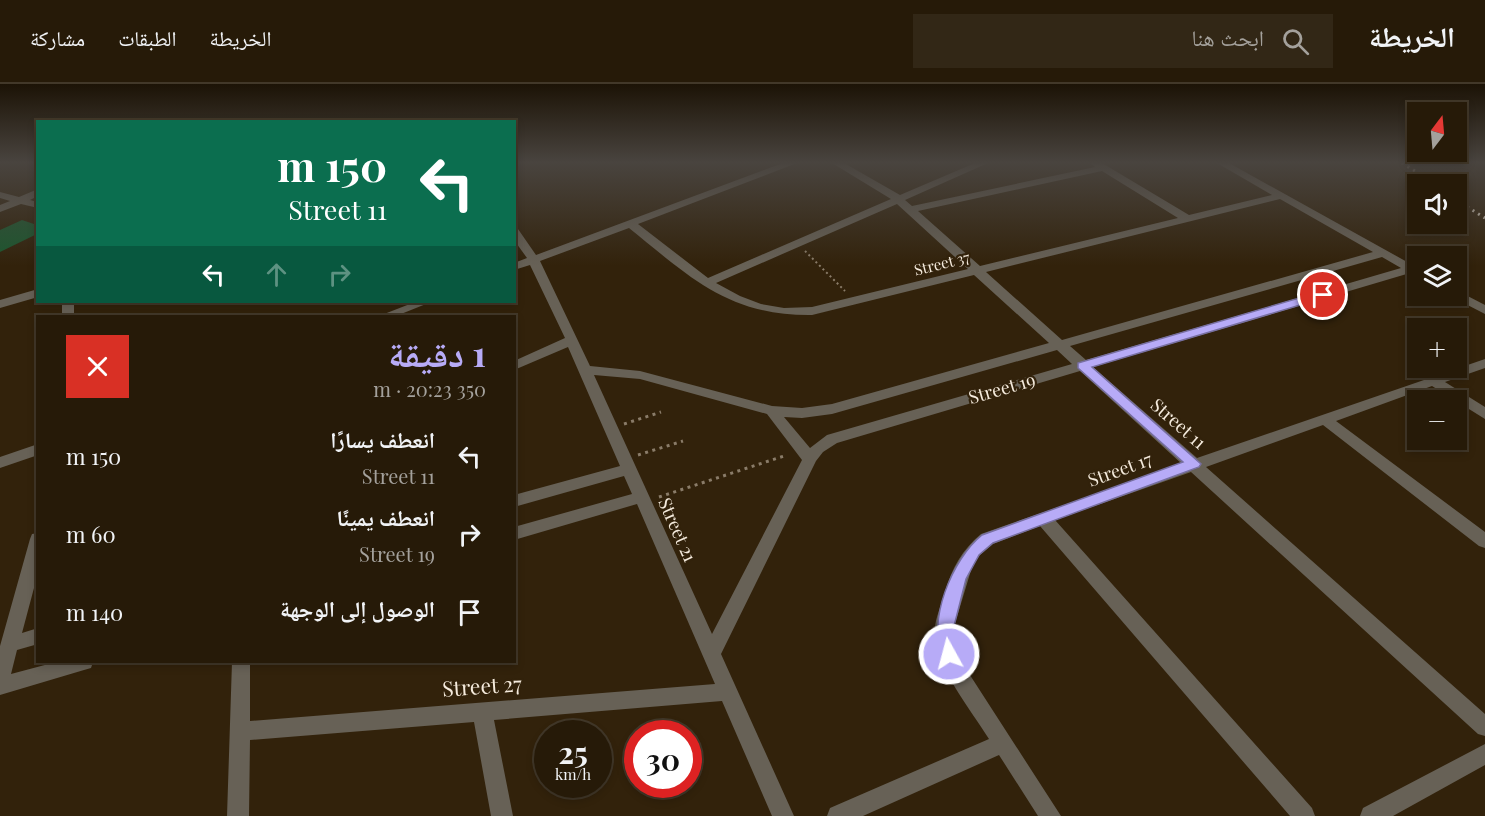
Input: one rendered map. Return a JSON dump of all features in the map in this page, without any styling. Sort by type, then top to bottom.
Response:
[{"type":"street","points":[[8,197],[36,204]]},
{"type":"street","points":[[0,209],[26,197]]},
{"type":"street","points":[[516,266],[702,197]]},
{"type":"street","name":"Street 11","points":[[895,197],[1485,726]]},
{"type":"street","points":[[706,283],[905,197]]},
{"type":"street","points":[[909,210],[965,197]]},
{"type":"street","points":[[1151,197],[1187,219]]},
{"type":"street","name":"Street 37","points":[[631,224],[706,283],[728,296],[748,305],[780,312],[812,311],[1276,197]]},
{"type":"street","points":[[1283,197],[1407,267]]},
{"type":"street","name":"Street 21","points":[[516,234],[534,260],[572,340],[783,816]]},
{"type":"street","name":"Street 19","points":[[585,370],[640,375],[772,411],[802,413],[832,410],[1383,253]]},
{"type":"street","name":"Street 19","points":[[711,654],[807,454],[832,439],[1407,273]]},
{"type":"street","points":[[0,304],[36,294]]},
{"type":"street","points":[[1467,300],[1485,310]]},
{"type":"street","points":[[388,315],[422,303]]},
{"type":"street","points":[[516,365],[572,340]]},
{"type":"street","name":"Street 17","points":[[1050,816],[961,678],[949,654],[944,630],[958,578],[974,550],[987,539],[1043,518],[1485,363]]},
{"type":"street","points":[[1434,381],[1485,414]]},
{"type":"street","points":[[772,411],[807,454]]},
{"type":"street","points":[[1324,419],[1485,541]]},
{"type":"street","points":[[0,463],[36,450]]},
{"type":"street","points":[[516,500],[627,464]]},
{"type":"street","points":[[516,533],[642,499]]},
{"type":"street","points":[[1043,518],[1304,816]]},
{"type":"street","points":[[0,680],[36,546]]},
{"type":"street","points":[[10,644],[36,637]]},
{"type":"street","points":[[0,686],[80,663]]},
{"type":"street","points":[[238,816],[241,663]]},
{"type":"street","name":"Street 27","points":[[240,731],[728,693]]},
{"type":"street","points":[[482,711],[502,816]]},
{"type":"street","points":[[838,816],[1002,743]]},
{"type":"street","points":[[1371,816],[1485,754]]},
{"type":"path","points":[[797,244],[855,301]]},
{"type":"path","points":[[611,428],[661,412]]},
{"type":"path","points":[[627,464],[683,441]]},
{"type":"path","points":[[642,499],[807,454]]},
{"type":"green space","points":[[22,220],[36,225],[36,234],[0,252],[0,230]]},
{"type":"railway","points":[[1467,207],[1485,218]]},
{"type":"route","points":[[949,654],[944,630],[958,578],[964,563],[987,539],[1194,464],[1083,365],[1323,295]]}]
